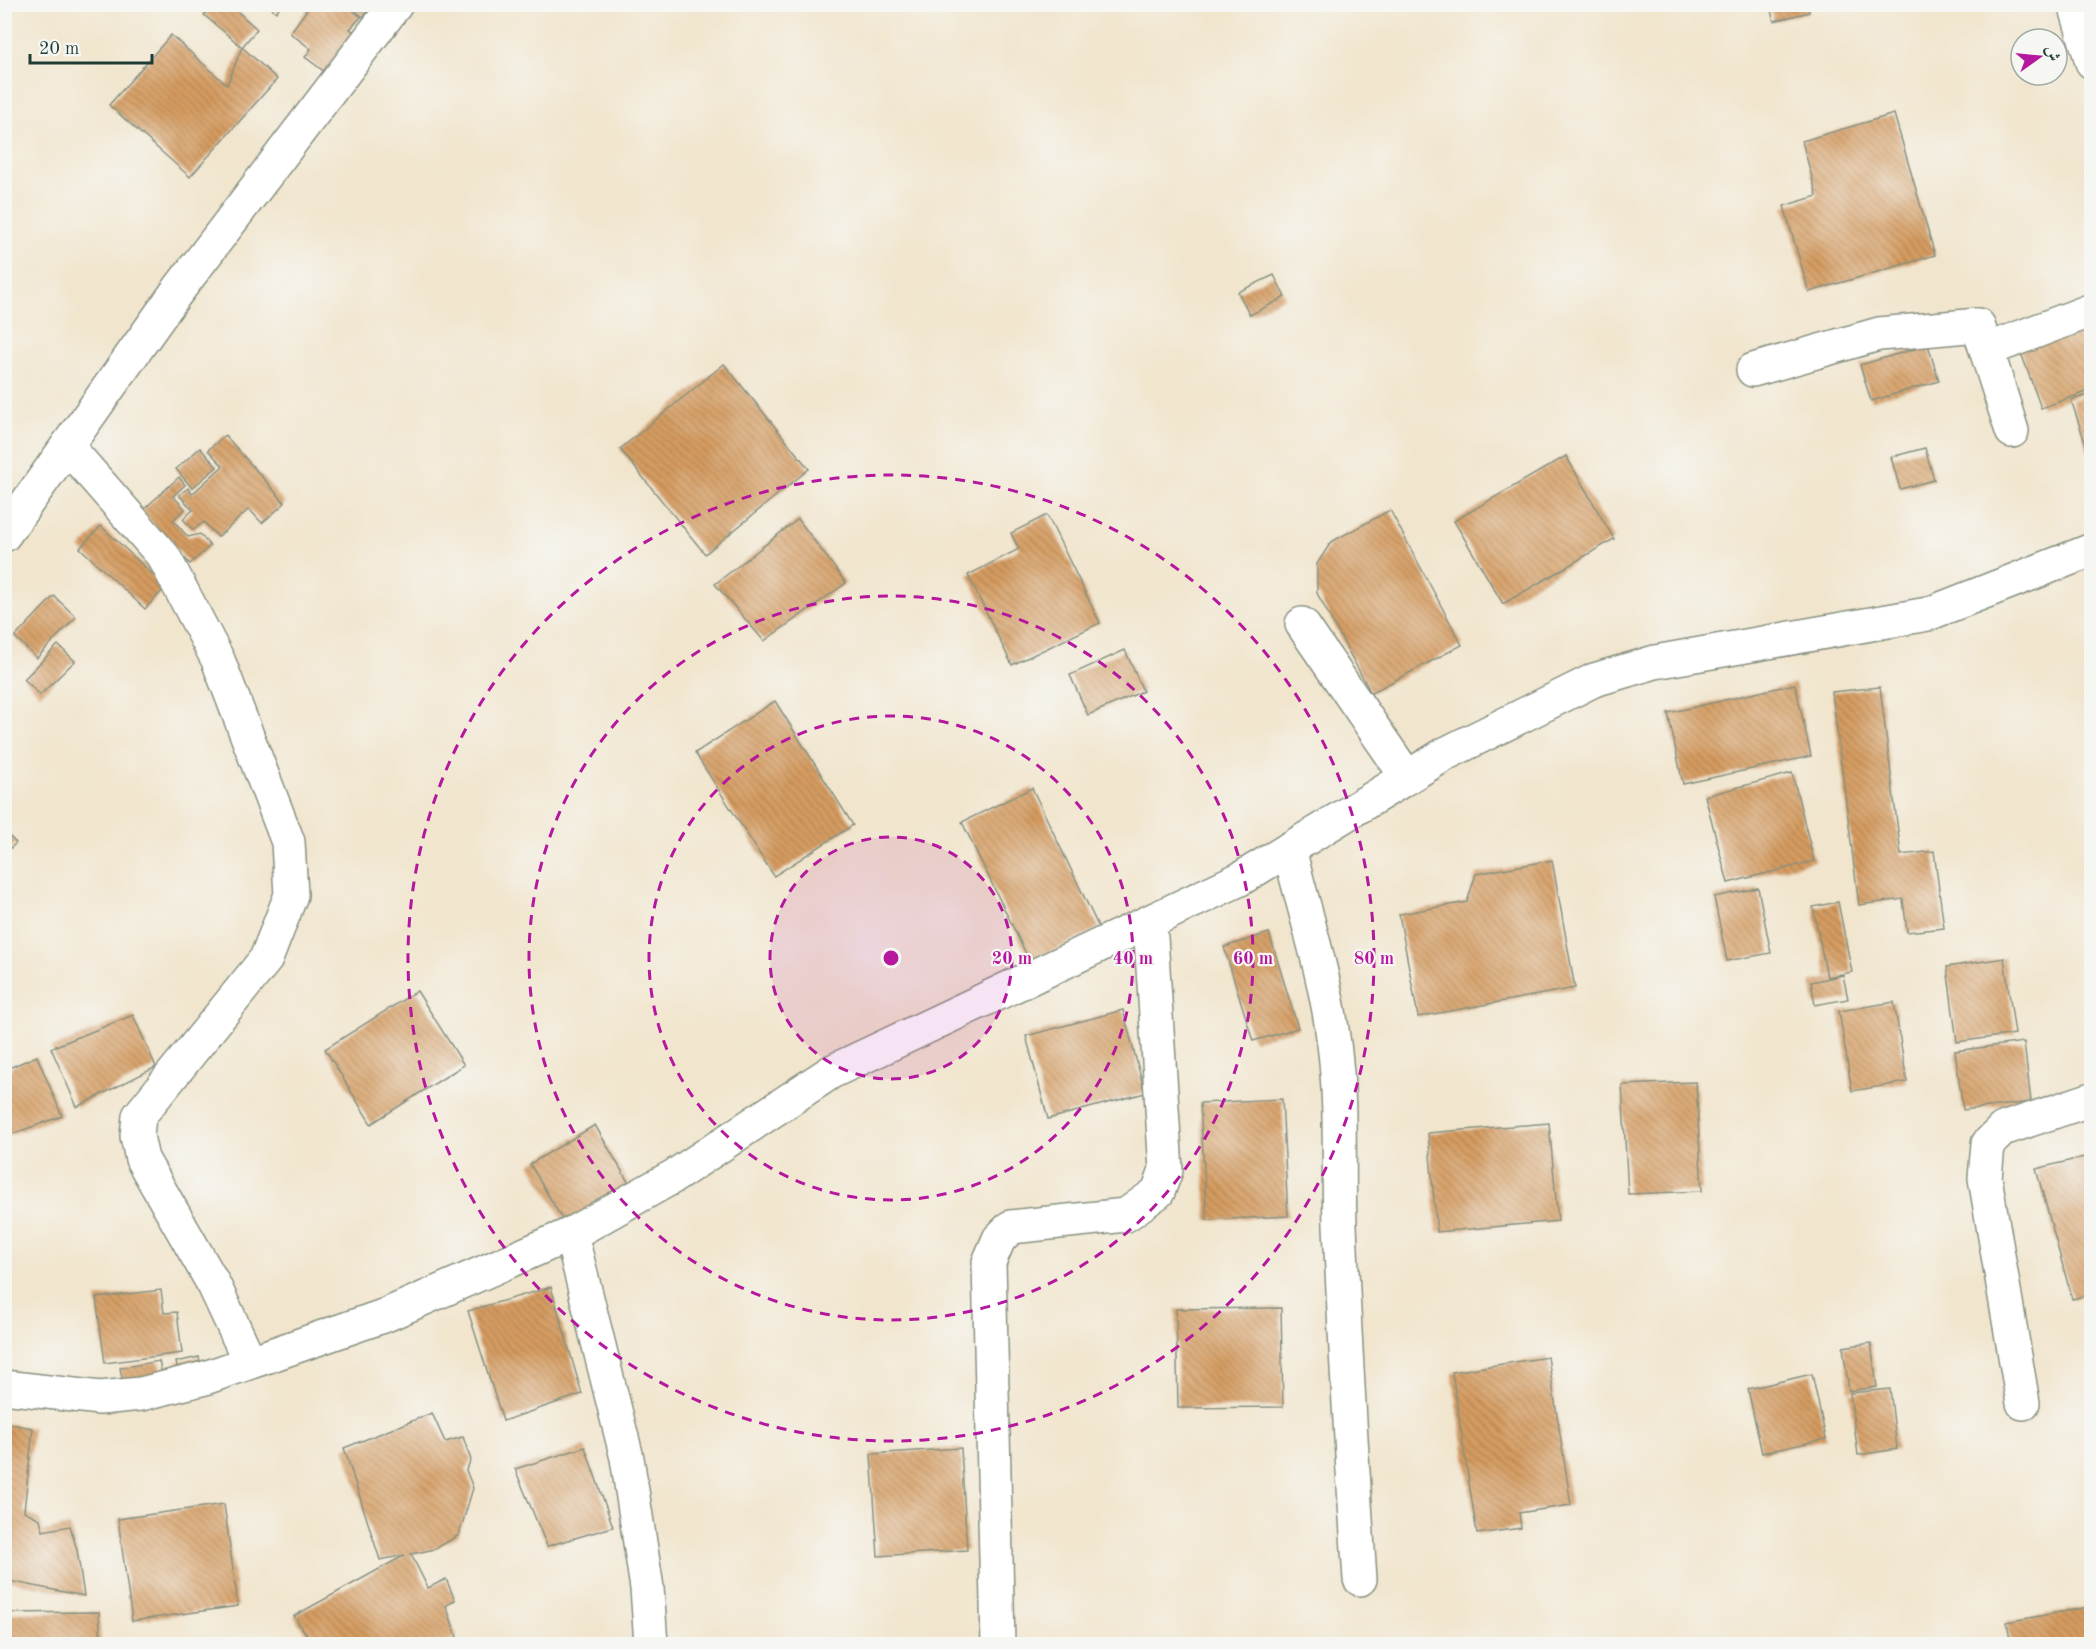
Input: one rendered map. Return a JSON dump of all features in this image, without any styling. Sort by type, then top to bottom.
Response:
[{"type":"street","points":[[4,535],[176,293],[396,4]]},
{"type":"street","points":[[2075,4],[2091,62]]},
{"type":"street","points":[[1753,370],[1879,334],[1978,325],[2012,431],[1987,350],[2091,310]]},
{"type":"street","points":[[68,446],[164,557],[218,660],[288,842],[291,895],[266,959],[139,1116],[137,1136],[142,1159],[214,1285],[250,1362]]},
{"type":"street","points":[[4,1387],[100,1398],[131,1395],[205,1378],[386,1315],[571,1234],[676,1175],[831,1072],[1240,879],[1447,753],[1594,681],[1656,662],[1928,614],[2091,550]]},
{"type":"street","points":[[1302,624],[1407,777]]},
{"type":"street","points":[[1289,849],[1316,955],[1334,1042],[1339,1106],[1338,1160],[1347,1385],[1360,1579]]},
{"type":"street","points":[[998,1644],[989,1262],[999,1239],[1011,1227],[1126,1215],[1158,1192],[1166,1170],[1150,922]]},
{"type":"street","points":[[2023,1403],[1984,1178],[1988,1144],[2002,1129],[2091,1099]]},
{"type":"street","points":[[571,1234],[627,1458],[647,1588],[651,1644]]},
{"type":"building","points":[[213,4],[229,4],[257,29],[242,47],[204,15]]},
{"type":"building","points":[[267,4],[282,4],[276,12]]},
{"type":"building","points":[[311,4],[345,4],[361,17],[350,29],[363,39],[333,78],[305,57],[311,49],[290,33]]},
{"type":"building","points":[[349,4],[373,4],[363,17]]},
{"type":"building","points":[[1769,4],[1807,4],[1809,12],[1774,21]]},
{"type":"building","points":[[171,35],[227,85],[242,47],[277,79],[190,177],[109,105]]},
{"type":"building","points":[[1894,114],[1935,255],[1809,292],[1784,206],[1817,196],[1802,141]]},
{"type":"building","points":[[1274,275],[1285,297],[1250,315],[1238,292]]},
{"type":"building","points":[[2092,324],[2092,390],[2041,408],[2020,350]]},
{"type":"building","points":[[1928,345],[1939,381],[1871,401],[1860,365]]},
{"type":"building","points":[[724,364],[809,469],[705,554],[620,449]]},
{"type":"building","points":[[2092,394],[2092,460],[2091,460],[2071,400]]},
{"type":"building","points":[[225,435],[285,503],[262,523],[249,509],[218,537],[204,522],[193,530],[183,519],[193,510],[179,495],[188,488],[192,494],[223,466],[208,450]]},
{"type":"building","points":[[200,448],[217,467],[192,488],[176,469]]},
{"type":"building","points":[[1925,448],[1934,480],[1900,489],[1891,457]]},
{"type":"building","points":[[1566,456],[1614,539],[1503,604],[1454,521]]},
{"type":"building","points":[[179,477],[185,485],[173,496],[185,509],[173,520],[188,537],[200,534],[210,546],[190,564],[142,511]]},
{"type":"building","points":[[1390,510],[1462,645],[1371,693],[1317,593],[1317,564],[1331,542]]},
{"type":"building","points":[[1047,515],[1100,623],[1012,665],[968,575],[1019,549],[1011,533]]},
{"type":"building","points":[[798,519],[846,583],[764,641],[715,584]]},
{"type":"building","points":[[101,526],[166,587],[145,609],[80,548]]},
{"type":"building","points":[[54,596],[76,617],[37,658],[15,637]]},
{"type":"building","points":[[58,645],[75,661],[40,695],[24,679]]},
{"type":"building","points":[[1125,650],[1143,691],[1088,715],[1070,675]]},
{"type":"building","points":[[1795,684],[1811,756],[1683,784],[1668,713]]},
{"type":"building","points":[[1880,687],[1901,855],[1934,851],[1944,928],[1907,932],[1903,899],[1859,905],[1832,692]]},
{"type":"building","points":[[775,701],[853,825],[774,876],[695,753]]},
{"type":"building","points":[[1792,773],[1814,861],[1728,883],[1705,796]]},
{"type":"building","points":[[1032,788],[1099,928],[1030,962],[962,822]]},
{"type":"building","points":[[4,831],[16,843],[4,854]]},
{"type":"building","points":[[1552,860],[1575,988],[1418,1017],[1399,914],[1467,902],[1476,874]]},
{"type":"building","points":[[1758,888],[1771,953],[1727,961],[1714,897]]},
{"type":"building","points":[[1838,902],[1852,972],[1827,977],[1813,907]]},
{"type":"building","points":[[1269,933],[1298,1028],[1253,1041],[1224,947]]},
{"type":"building","points":[[2004,958],[2015,1034],[1957,1042],[1947,967]]},
{"type":"building","points":[[1843,975],[1848,999],[1815,1005],[1811,982]]},
{"type":"building","points":[[417,991],[464,1065],[371,1124],[325,1049]]},
{"type":"building","points":[[1894,1002],[1907,1082],[1852,1091],[1839,1011]]},
{"type":"building","points":[[1123,1010],[1145,1093],[1048,1119],[1026,1036]]},
{"type":"building","points":[[133,1015],[156,1067],[77,1107],[51,1048]]},
{"type":"building","points":[[2024,1042],[2031,1102],[1963,1110],[1955,1051]]},
{"type":"building","points":[[37,1056],[62,1116],[4,1137],[4,1070]]},
{"type":"building","points":[[1696,1082],[1702,1191],[1628,1194],[1622,1085]]},
{"type":"building","points":[[1282,1099],[1288,1216],[1207,1220],[1200,1103]]},
{"type":"building","points":[[1549,1123],[1558,1221],[1437,1232],[1428,1133]]},
{"type":"building","points":[[595,1125],[630,1185],[565,1224],[530,1164]]},
{"type":"building","points":[[2092,1155],[2092,1294],[2072,1299],[2036,1169]]},
{"type":"building","points":[[551,1287],[582,1394],[503,1421],[468,1311]]},
{"type":"building","points":[[161,1290],[164,1313],[177,1312],[182,1353],[105,1363],[96,1298]]},
{"type":"building","points":[[1281,1308],[1283,1407],[1178,1408],[1176,1309]]},
{"type":"building","points":[[1871,1343],[1877,1387],[1849,1391],[1843,1347]]},
{"type":"building","points":[[199,1357],[203,1374],[180,1379],[176,1362]]},
{"type":"building","points":[[1548,1357],[1571,1505],[1519,1513],[1521,1528],[1477,1534],[1452,1372]]},
{"type":"building","points":[[159,1361],[164,1384],[125,1392],[120,1368]]},
{"type":"building","points":[[1812,1374],[1826,1439],[1762,1453],[1748,1389]]},
{"type":"building","points":[[1890,1389],[1897,1449],[1858,1455],[1850,1393]]},
{"type":"building","points":[[432,1413],[445,1442],[463,1437],[471,1460],[466,1470],[473,1488],[459,1535],[435,1549],[411,1554],[428,1588],[446,1579],[455,1600],[446,1606],[457,1637],[444,1644],[313,1644],[294,1616],[405,1555],[380,1560],[344,1448]]},
{"type":"building","points":[[4,1423],[33,1428],[24,1511],[40,1519],[43,1531],[70,1526],[77,1550],[84,1596],[4,1580]]},
{"type":"building","points":[[585,1447],[613,1527],[547,1546],[515,1469]]},
{"type":"building","points":[[961,1448],[967,1550],[878,1556],[871,1454]]},
{"type":"building","points":[[224,1504],[238,1606],[132,1621],[118,1519]]},
{"type":"building","points":[[2088,1607],[2092,1644],[2011,1644],[2007,1622]]},
{"type":"building","points":[[99,1612],[101,1644],[4,1644],[4,1613]]}]
